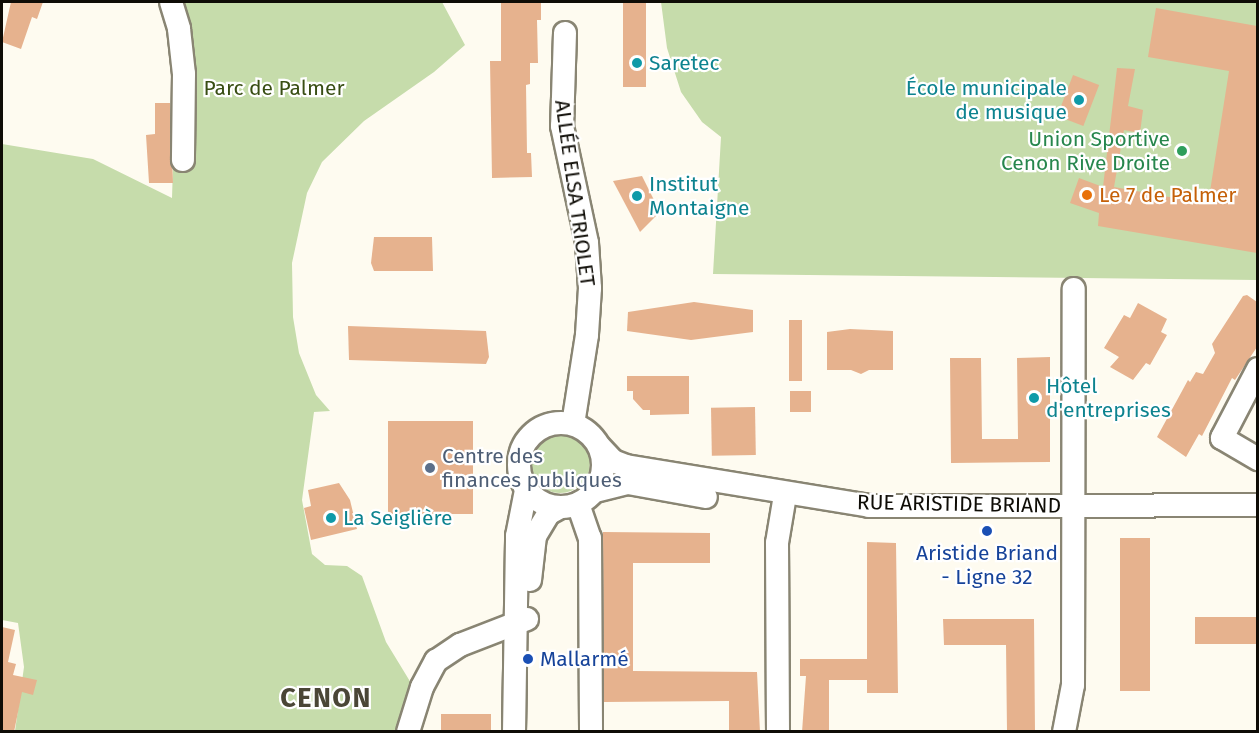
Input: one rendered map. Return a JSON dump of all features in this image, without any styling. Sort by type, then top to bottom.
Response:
[{"type":"street","points":[[171,2],[179,30],[184,74],[183,160]]},
{"type":"street","name":"ALLÉE ELSA TRIOLET","points":[[565,33],[562,126],[587,243],[590,288],[588,335],[573,424]]},
{"type":"street","points":[[1064,732],[1073,685],[1074,290]]},
{"type":"street","points":[[1257,369],[1222,438],[1257,459]]},
{"type":"street","points":[[514,732],[521,620],[535,536],[548,514],[577,501],[603,469],[599,446],[592,436],[573,424],[546,425],[526,441],[518,465],[526,490],[517,536],[521,620],[528,732]]},
{"type":"street","name":"RUE ARISTIDE BRIAND","points":[[599,446],[613,461],[626,466],[869,520],[1257,505]]},
{"type":"street","name":"RUE ARISTIDE BRIAND","points":[[577,501],[628,483],[784,502]]},
{"type":"street","points":[[526,490],[546,505],[577,501]]},
{"type":"street","points":[[577,501],[590,538],[591,732]]},
{"type":"street","points":[[778,732],[777,543],[784,502]]},
{"type":"street","name":"RUE ARISTIDE BRIAND","points":[[1075,512],[1257,518]]},
{"type":"street","points":[[408,732],[422,687],[436,661],[460,645],[521,620]]},
{"type":"green space","name":"Parc de Palmer","points":[[178,2],[442,2],[465,45],[434,72],[364,121],[322,162],[307,193],[292,263],[293,317],[299,353],[316,395],[330,411],[314,412],[302,500],[312,554],[325,565],[347,566],[362,576],[386,642],[411,683],[401,731],[15,731],[24,667],[18,623],[2,620],[2,144],[93,159],[172,198]]},
{"type":"green space","points":[[661,2],[1257,2],[1257,280],[713,274],[721,137],[702,122],[681,92],[667,48]]},
{"type":"green space","points":[[560,433],[581,442],[590,463],[581,484],[560,493],[539,484],[530,463],[539,442]]},
{"type":"building","points":[[11,2],[43,2],[37,19],[32,17],[21,49],[2,42]]},
{"type":"building","points":[[501,2],[541,2],[541,20],[537,20],[538,63],[530,63],[530,84],[526,85],[527,153],[531,153],[532,177],[492,178],[490,61],[501,61]]},
{"type":"building","name":"Saretec","points":[[623,2],[646,2],[646,87],[623,87]]},
{"type":"building","points":[[1156,8],[1257,26],[1257,253],[1098,226],[1099,213],[1070,203],[1079,178],[1103,187],[1117,68],[1135,69],[1128,106],[1143,110],[1140,133],[1124,130],[1114,187],[1208,204],[1229,71],[1148,57]]},
{"type":"building","name":"École municipale de musique","points":[[1073,75],[1099,85],[1083,126],[1057,116]]},
{"type":"building","points":[[155,103],[170,103],[173,183],[149,183],[146,135],[155,134]]},
{"type":"building","name":"Institut Montaigne","points":[[642,176],[660,212],[640,232],[613,181]]},
{"type":"building","points":[[374,237],[432,237],[433,271],[374,271],[371,263]]},
{"type":"building","points":[[1247,295],[1257,302],[1257,347],[1235,380],[1232,378],[1202,436],[1199,434],[1186,457],[1157,437],[1188,380],[1190,382],[1196,372],[1203,374],[1215,353],[1212,344],[1243,296]]},
{"type":"building","points":[[694,302],[753,310],[753,332],[691,340],[627,331],[628,312]]},
{"type":"building","points":[[1138,303],[1167,319],[1161,332],[1167,335],[1150,365],[1146,363],[1133,380],[1110,367],[1119,357],[1104,348],[1124,315],[1130,318]]},
{"type":"building","points":[[789,320],[802,320],[802,381],[789,381]]},
{"type":"building","points":[[348,326],[486,331],[489,357],[486,364],[349,360]]},
{"type":"building","points":[[850,329],[893,331],[893,370],[869,370],[861,374],[851,370],[827,370],[827,332]]},
{"type":"building","name":"Hôtel d'entreprises","points":[[1050,357],[1050,462],[951,463],[950,358],[981,358],[982,439],[1018,439],[1017,358]]},
{"type":"building","points":[[627,376],[689,376],[689,414],[650,415],[650,410],[643,410],[633,399],[633,391],[627,391]]},
{"type":"building","points":[[790,391],[811,391],[811,412],[790,412]]},
{"type":"building","points":[[755,407],[756,455],[712,456],[711,408]]},
{"type":"building","name":"Centre des finances publiques","points":[[388,421],[473,421],[473,514],[388,514]]},
{"type":"building","name":"La Seiglière","points":[[339,483],[350,500],[357,529],[311,540],[304,508],[311,506],[308,490]]},
{"type":"building","points":[[603,532],[710,533],[710,563],[633,563],[633,671],[757,672],[760,732],[729,732],[729,701],[604,702]]},
{"type":"building","points":[[1120,538],[1150,538],[1150,691],[1120,691]]},
{"type":"building","points":[[867,542],[896,543],[898,693],[867,693],[867,680],[829,680],[829,732],[802,732],[806,676],[800,676],[800,659],[867,659]]},
{"type":"building","points":[[1195,617],[1257,617],[1257,644],[1195,644]]},
{"type":"building","points":[[943,619],[1034,619],[1035,732],[1007,732],[1006,645],[944,645]]},
{"type":"building","points":[[2,627],[15,630],[8,662],[16,664],[13,675],[37,680],[33,695],[22,692],[14,732],[2,732]]},
{"type":"building","points":[[441,714],[491,714],[491,732],[441,732]]},
{"type":"place","name":"Saretec","points":[[637,63]]},
{"type":"place","name":"École municipale de musique","points":[[1079,100]]},
{"type":"place","name":"Union Sportive Cenon Rive Droite","points":[[1182,151]]},
{"type":"place","name":"Le 7 de Palmer","points":[[1087,195]]},
{"type":"place","name":"Institut Montaigne","points":[[637,196]]},
{"type":"place","name":"Hôtel d'entreprises","points":[[1034,398]]},
{"type":"place","name":"Centre des finances publiques","points":[[430,468]]},
{"type":"place","name":"La Seiglière","points":[[331,518]]},
{"type":"place","name":"Aristide Briand - Ligne 32","points":[[987,531]]},
{"type":"place","name":"Mallarmé","points":[[528,659]]},
{"type":"district","name":"CENON","points":[[326,699]]}]
